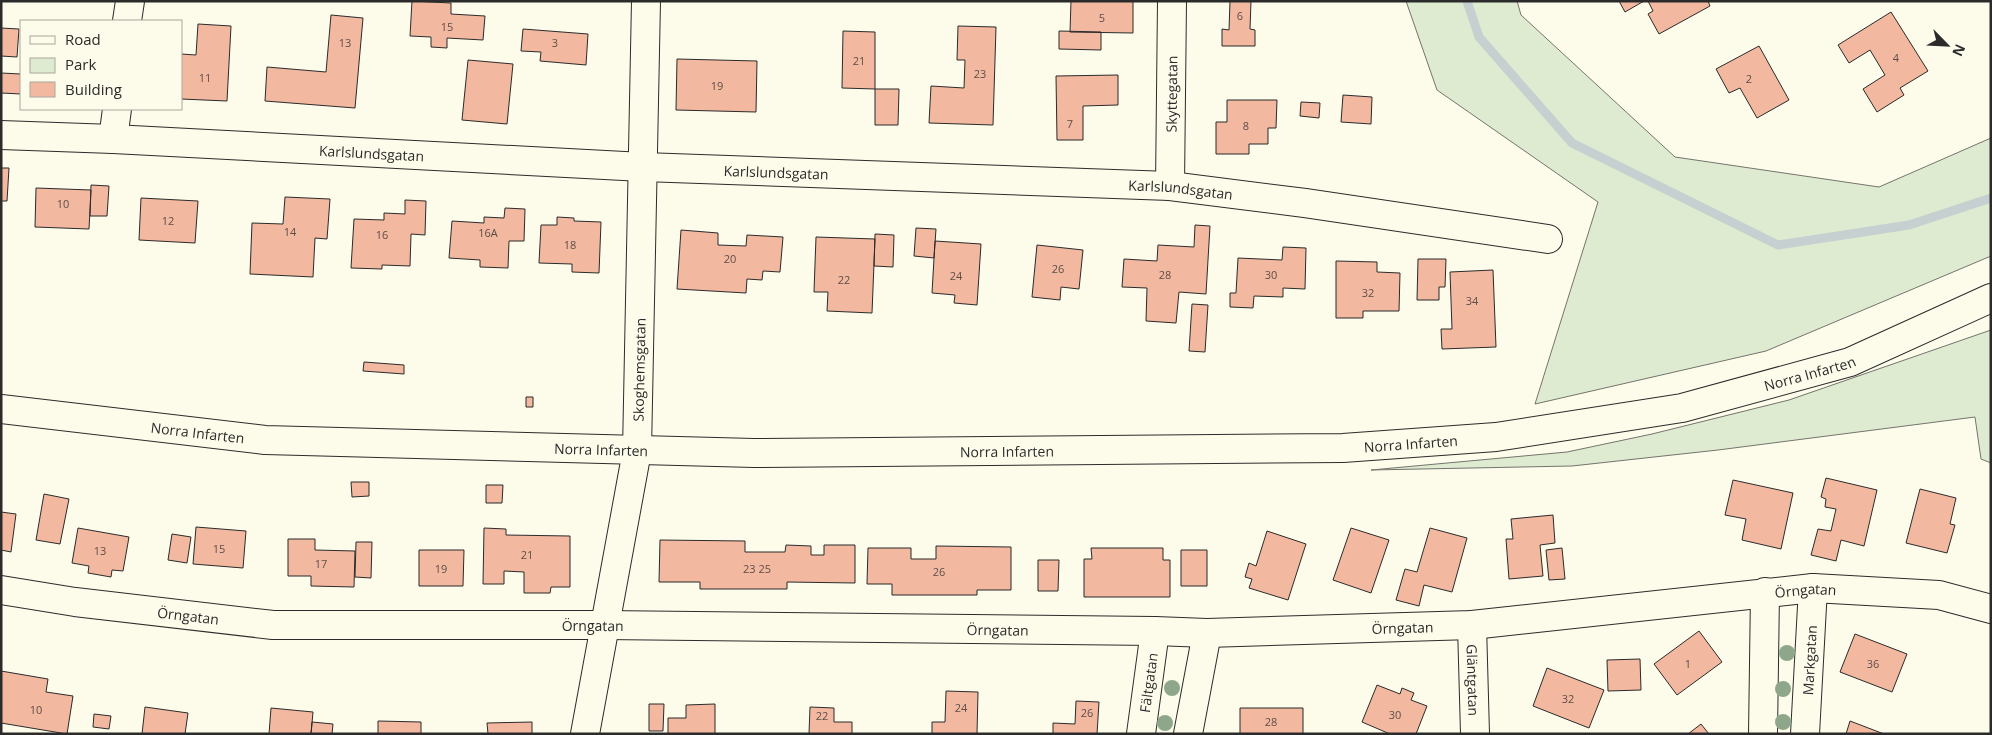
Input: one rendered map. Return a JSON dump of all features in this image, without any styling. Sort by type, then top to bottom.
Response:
[{"type":"street","points":[[127,20],[130,1]]},
{"type":"street","name":"Skoghemsgatan","points":[[585,734],[637,450],[646,1]]},
{"type":"street","name":"Skyttegatan","points":[[1170,186],[1172,1]]},
{"type":"street","points":[[113,139],[117,110]]},
{"type":"street","name":"Karlslundsgatan","points":[[1,135],[113,139],[643,167],[1170,186],[1305,203],[1548,239]]},
{"type":"street","name":"Norra Infarten","points":[[1,409],[265,440],[754,453],[1343,448],[1496,437],[1682,408],[1850,362],[1991,298]]},
{"type":"street","name":"Örngatan","points":[[1,590],[75,602],[273,625],[604,625],[1207,633],[1472,625],[1812,588],[1939,595],[1991,609]]},
{"type":"street","name":"Markgatan","points":[[1805,734],[1812,588]]},
{"type":"street","points":[[1763,734],[1765,592]]},
{"type":"street","name":"Gläntgatan","points":[[1472,625],[1475,734]]},
{"type":"street","name":"Fältgatan","points":[[1141,734],[1156,631]]},
{"type":"street","points":[[1188,734],[1207,633]]},
{"type":"green space","points":[[1406,1],[1517,1],[1521,15],[1675,157],[1879,187],[1991,138],[1991,256],[1766,351],[1535,404],[1598,202],[1437,90]]},
{"type":"green space","points":[[1991,330],[1991,463],[1981,459],[1975,417],[1718,450],[1572,466],[1371,470],[1567,452],[1652,434],[1789,400]]},
{"type":"building","points":[[412,1],[451,3],[451,14],[485,16],[483,40],[447,38],[447,48],[431,47],[431,37],[410,36]]},
{"type":"building","points":[[1071,1],[1133,1],[1133,33],[1070,32]]},
{"type":"building","points":[[1230,1],[1251,1],[1250,29],[1255,30],[1255,46],[1222,46],[1222,29],[1229,30]]},
{"type":"building","points":[[1619,1],[1644,1],[1625,12]]},
{"type":"building","points":[[1648,1],[1708,1],[1710,6],[1659,34],[1648,14],[1653,11]]},
{"type":"building","points":[[1891,12],[1928,71],[1900,88],[1904,95],[1877,112],[1863,89],[1885,75],[1870,50],[1849,63],[1838,45]]},
{"type":"building","points":[[331,15],[363,18],[355,108],[265,101],[267,67],[326,72]]},
{"type":"building","points":[[198,24],[231,26],[227,101],[182,99],[182,54],[196,55]]},
{"type":"building","points":[[958,26],[996,27],[993,125],[929,123],[931,86],[964,88],[965,60],[957,60]]},
{"type":"building","points":[[1,28],[19,29],[17,57],[1,56]]},
{"type":"building","points":[[523,29],[588,34],[586,65],[540,61],[541,52],[521,51]]},
{"type":"building","points":[[843,31],[875,32],[875,89],[842,88]]},
{"type":"building","points":[[1059,31],[1101,32],[1101,50],[1059,49]]},
{"type":"building","points":[[1759,46],[1789,100],[1757,118],[1740,88],[1729,93],[1716,69]]},
{"type":"building","points":[[677,59],[757,61],[756,112],[676,110]]},
{"type":"building","points":[[468,60],[513,64],[507,124],[462,120]]},
{"type":"building","points":[[1,73],[20,74],[20,94],[1,93]]},
{"type":"building","points":[[1118,75],[1118,105],[1083,106],[1083,140],[1057,140],[1056,76]]},
{"type":"building","points":[[875,89],[899,89],[898,125],[875,125]]},
{"type":"building","points":[[1343,95],[1372,97],[1371,124],[1341,122]]},
{"type":"building","points":[[1227,100],[1277,100],[1276,128],[1268,128],[1268,144],[1249,144],[1249,154],[1216,154],[1216,122],[1227,122]]},
{"type":"building","points":[[1301,102],[1320,103],[1319,118],[1300,116]]},
{"type":"building","points":[[1,168],[9,168],[7,201],[1,201]]},
{"type":"building","points":[[91,185],[109,186],[107,216],[90,216]]},
{"type":"building","points":[[36,188],[91,190],[89,229],[35,227]]},
{"type":"building","points":[[285,197],[330,199],[327,239],[315,238],[313,277],[250,274],[252,223],[283,224]]},
{"type":"building","points":[[141,198],[198,201],[195,243],[139,240]]},
{"type":"building","points":[[405,200],[426,201],[425,235],[411,234],[410,266],[382,265],[382,269],[351,268],[354,219],[384,220],[384,213],[405,214]]},
{"type":"building","points":[[505,208],[525,209],[524,241],[509,241],[508,268],[480,267],[480,260],[449,258],[452,221],[484,223],[484,217],[504,218]]},
{"type":"building","points":[[557,217],[574,218],[574,221],[601,222],[599,273],[572,272],[572,264],[539,263],[541,225],[557,225]]},
{"type":"building","points":[[1195,225],[1210,226],[1206,294],[1179,292],[1176,323],[1146,321],[1147,288],[1122,287],[1124,259],[1157,261],[1158,245],[1194,247]]},
{"type":"building","points":[[916,228],[936,229],[934,258],[914,256]]},
{"type":"building","points":[[681,230],[718,233],[718,245],[746,246],[747,235],[783,237],[780,272],[763,271],[762,280],[747,279],[746,293],[677,289]]},
{"type":"building","points":[[875,234],[894,235],[893,267],[874,266]]},
{"type":"building","points":[[816,237],[875,239],[872,313],[827,311],[828,292],[814,292]]},
{"type":"building","points":[[935,241],[981,244],[977,305],[954,303],[955,295],[932,293]]},
{"type":"building","points":[[1037,245],[1083,250],[1079,289],[1061,287],[1060,300],[1032,297]]},
{"type":"building","points":[[1283,247],[1306,248],[1305,289],[1283,288],[1283,297],[1254,296],[1253,308],[1230,307],[1230,293],[1236,293],[1238,258],[1282,260]]},
{"type":"building","points":[[1418,259],[1446,259],[1445,287],[1439,287],[1439,300],[1417,300]]},
{"type":"building","points":[[1336,261],[1377,262],[1377,272],[1400,273],[1399,311],[1363,311],[1363,318],[1336,318]]},
{"type":"building","points":[[1493,270],[1496,347],[1442,349],[1441,329],[1452,329],[1450,272]]},
{"type":"building","points":[[1192,304],[1208,305],[1205,352],[1189,351]]},
{"type":"building","points":[[364,362],[404,365],[404,374],[363,371]]},
{"type":"building","points":[[526,397],[533,397],[533,407],[526,407]]},
{"type":"building","points":[[1826,478],[1877,490],[1864,546],[1841,540],[1836,561],[1811,555],[1818,529],[1831,531],[1836,509],[1825,507],[1826,499],[1821,497]]},
{"type":"building","points":[[1733,480],[1793,493],[1781,549],[1742,540],[1746,519],[1725,515]]},
{"type":"building","points":[[351,482],[369,482],[369,496],[352,497]]},
{"type":"building","points":[[486,485],[503,485],[502,503],[486,503]]},
{"type":"building","points":[[1920,489],[1956,498],[1950,524],[1955,525],[1947,553],[1906,543]]},
{"type":"building","points":[[44,494],[69,499],[60,544],[36,540]]},
{"type":"building","points":[[1,512],[16,514],[11,552],[1,550]]},
{"type":"building","points":[[1553,515],[1555,543],[1540,545],[1543,576],[1509,579],[1506,539],[1513,539],[1511,519]]},
{"type":"building","points":[[196,527],[246,531],[243,568],[193,564]]},
{"type":"building","points":[[78,528],[129,537],[123,571],[112,570],[111,577],[88,573],[89,566],[72,563]]},
{"type":"building","points":[[484,528],[506,529],[506,535],[570,536],[570,587],[551,587],[550,593],[524,593],[524,572],[504,571],[504,584],[483,584]]},
{"type":"building","points":[[1351,528],[1389,540],[1371,593],[1333,580]]},
{"type":"building","points":[[1430,528],[1467,538],[1452,592],[1424,585],[1419,606],[1396,600],[1405,569],[1417,572]]},
{"type":"building","points":[[1267,531],[1306,544],[1288,600],[1249,588],[1252,579],[1245,577],[1249,563],[1256,566]]},
{"type":"building","points":[[172,534],[191,537],[187,563],[168,560]]},
{"type":"building","points":[[288,539],[315,539],[315,550],[355,551],[354,587],[311,586],[311,576],[288,576]]},
{"type":"building","points":[[660,540],[745,541],[745,552],[785,552],[786,545],[811,546],[811,555],[824,555],[824,545],[855,545],[855,583],[787,582],[787,589],[700,589],[700,582],[659,582]]},
{"type":"building","points":[[356,542],[372,542],[371,578],[355,577]]},
{"type":"building","points":[[936,546],[1011,547],[1011,590],[977,590],[977,595],[892,595],[892,584],[867,584],[868,548],[911,548],[911,559],[936,559]]},
{"type":"building","points":[[1091,548],[1163,548],[1163,560],[1170,560],[1170,597],[1084,597],[1084,559],[1092,559]]},
{"type":"building","points":[[1562,548],[1565,579],[1549,580],[1546,550]]},
{"type":"building","points":[[419,550],[464,550],[463,586],[419,586]]},
{"type":"building","points":[[1181,550],[1207,550],[1207,586],[1181,586]]},
{"type":"building","points":[[1038,560],[1059,560],[1058,591],[1038,591]]},
{"type":"building","points":[[1699,631],[1722,662],[1677,695],[1654,664]]},
{"type":"building","points":[[1855,634],[1907,654],[1892,692],[1840,672]]},
{"type":"building","points":[[1640,659],[1641,690],[1608,691],[1607,660]]},
{"type":"building","points":[[1547,668],[1604,690],[1589,728],[1533,706]]},
{"type":"building","points":[[1,671],[48,679],[46,692],[73,696],[67,734],[1,723]]},
{"type":"building","points":[[1377,685],[1400,694],[1402,688],[1414,693],[1411,700],[1427,706],[1416,734],[1390,734],[1362,722]]},
{"type":"building","points":[[946,691],[978,692],[977,734],[932,734],[932,722],[945,722]]},
{"type":"building","points":[[1076,701],[1099,702],[1097,734],[1053,734],[1053,723],[1075,724]]},
{"type":"building","points":[[649,704],[664,704],[663,731],[649,731]]},
{"type":"building","points":[[715,704],[715,734],[668,734],[668,718],[686,718],[686,705]]},
{"type":"building","points":[[145,707],[188,713],[185,734],[142,734]]},
{"type":"building","points":[[810,707],[834,708],[834,722],[852,722],[852,734],[809,734]]},
{"type":"building","points":[[271,708],[313,712],[311,734],[269,734]]},
{"type":"building","points":[[1240,708],[1303,708],[1303,734],[1240,734]]},
{"type":"building","points":[[94,714],[111,716],[109,729],[93,727]]},
{"type":"building","points":[[378,721],[421,722],[421,734],[378,734]]},
{"type":"building","points":[[1850,721],[1884,734],[1846,734]]},
{"type":"building","points":[[312,722],[333,724],[332,734],[311,734]]},
{"type":"building","points":[[532,722],[532,734],[488,734],[487,723]]},
{"type":"building","points":[[1701,724],[1709,734],[1688,734]]},
{"type":"waterway","points":[[1467,1],[1479,37],[1572,143],[1778,245],[1909,225],[1991,198]]}]
